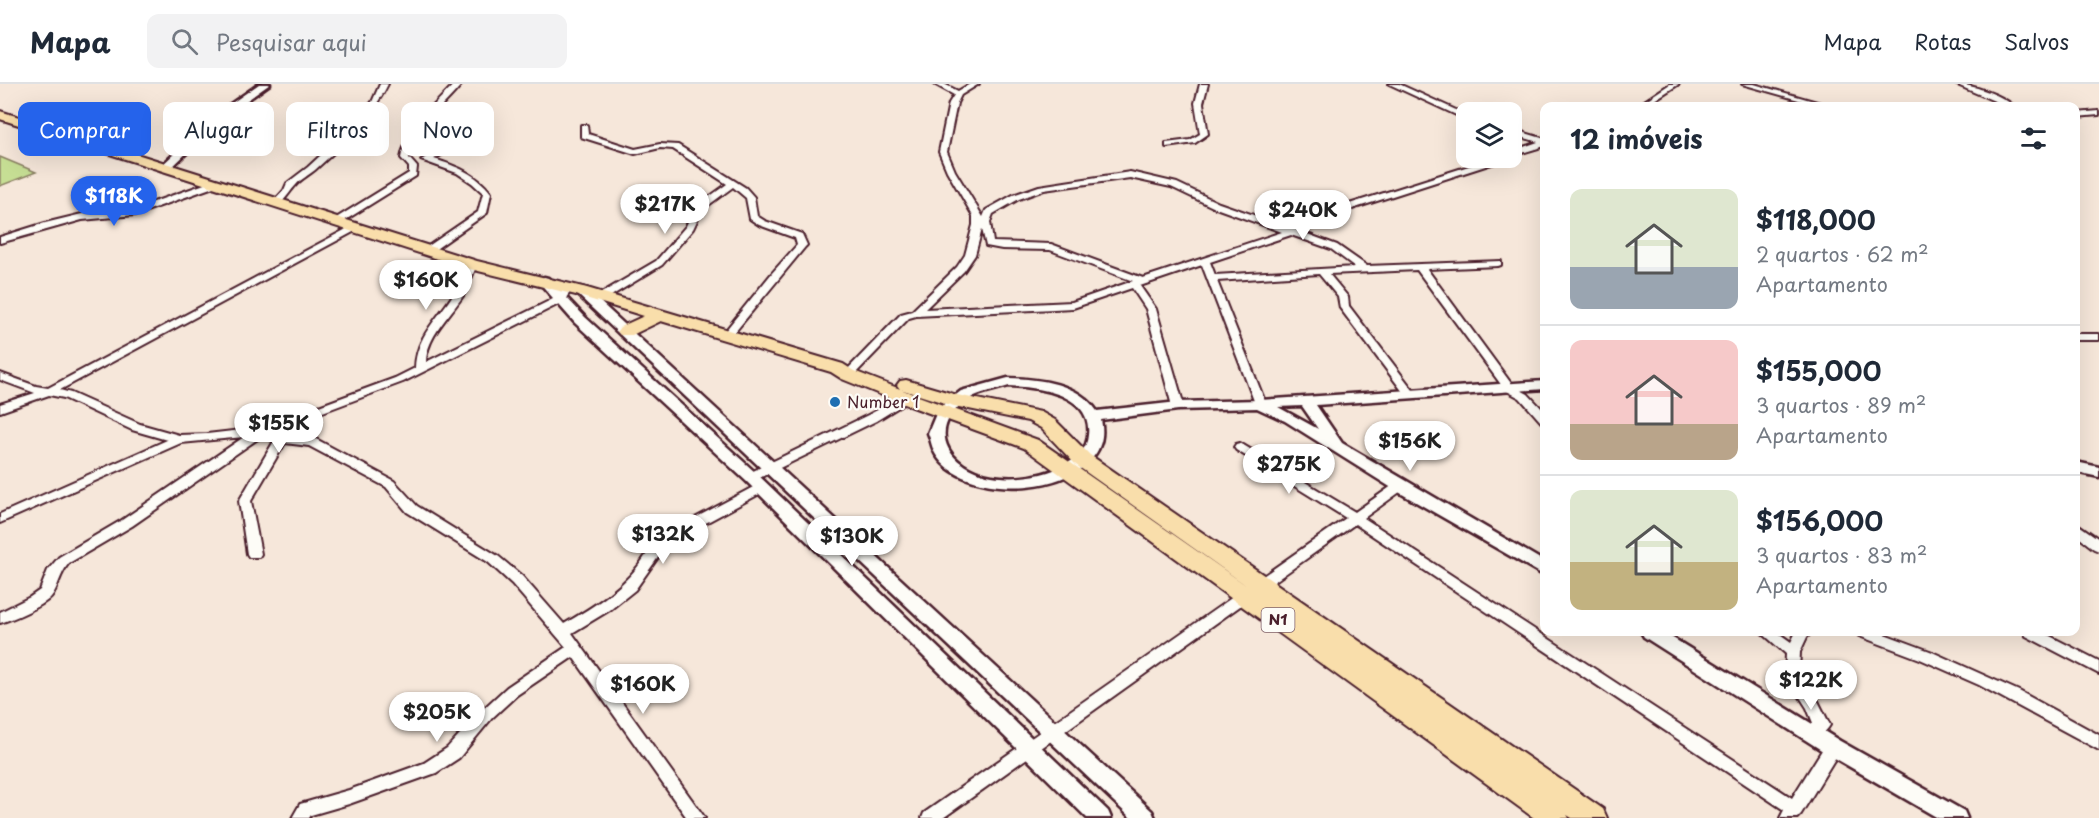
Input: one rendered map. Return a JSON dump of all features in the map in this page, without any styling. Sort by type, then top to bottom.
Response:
[{"type":"highway","points":[[0,115],[165,168],[278,201],[354,228],[472,265],[544,281]]},
{"type":"highway","name":"N1","points":[[570,292],[602,297],[658,316],[847,370],[948,406],[1076,464],[1252,589],[1593,818]]},
{"type":"highway","points":[[626,331],[658,316]]},
{"type":"highway","name":"N1","points":[[847,370],[906,398],[948,406],[1019,412],[1040,419],[1052,429],[1076,464]]},
{"type":"highway","points":[[997,430],[1011,416],[1019,412]]},
{"type":"highway","points":[[1031,444],[1052,429]]},
{"type":"highway","name":"N1","points":[[1252,589],[1555,818]]},
{"type":"street","points":[[165,168],[222,114],[265,84]]},
{"type":"street","points":[[278,201],[288,191],[290,185],[311,170],[350,133],[375,103],[384,84]]},
{"type":"street","points":[[336,222],[413,174],[413,167],[405,158],[410,141],[458,84]]},
{"type":"street","points":[[938,84],[958,94]]},
{"type":"street","points":[[916,313],[961,269],[970,255],[978,225],[978,216],[951,171],[943,152],[952,103],[958,94],[975,84]]},
{"type":"street","points":[[1169,145],[1188,143],[1204,134],[1199,103],[1204,84]]},
{"type":"street","points":[[1393,84],[1456,113]]},
{"type":"street","points":[[1647,102],[1675,84]]},
{"type":"street","points":[[1746,84],[1812,102]]},
{"type":"street","points":[[1959,84],[2004,102]]},
{"type":"street","points":[[1981,93],[1988,85]]},
{"type":"street","points":[[2080,115],[2099,113]]},
{"type":"street","points":[[584,127],[584,135],[628,151],[675,147],[733,183],[750,197],[753,217],[762,223],[799,236],[802,245],[726,336]]},
{"type":"street","points":[[1522,134],[1540,140]]},
{"type":"street","points":[[1522,150],[1540,144]]},
{"type":"street","points":[[413,167],[433,156]]},
{"type":"street","points":[[427,159],[472,179],[487,193],[482,213],[427,251]]},
{"type":"street","points":[[847,370],[904,316],[916,313],[1073,306],[1290,232],[1346,208],[1470,168]]},
{"type":"street","points":[[1178,406],[1151,309],[1140,284],[1050,248],[989,244],[986,222],[988,212],[1016,197],[1042,188],[1130,175],[1174,185],[1216,205],[1334,247],[1366,270]]},
{"type":"street","points":[[0,240],[74,220],[132,213],[216,183]]},
{"type":"street","points":[[602,297],[659,263],[690,227],[698,209],[733,183]]},
{"type":"street","points":[[0,408],[51,391],[354,228]]},
{"type":"street","points":[[1205,261],[1260,405],[1290,418],[1400,486],[1540,567]]},
{"type":"street","points":[[1212,278],[1498,263]]},
{"type":"street","points":[[420,368],[419,355],[437,321],[459,294],[472,265]]},
{"type":"street","points":[[1421,268],[1509,388],[1524,396],[1540,414]]},
{"type":"street","points":[[1322,271],[1342,297],[1344,306],[1410,394]]},
{"type":"street","points":[[544,281],[570,292],[626,331],[734,435],[1145,818]]},
{"type":"street","points":[[0,376],[23,386],[67,395],[136,427],[179,439],[261,431],[381,387],[570,292]]},
{"type":"street","points":[[570,292],[713,444],[756,482],[1101,818]]},
{"type":"street","points":[[2080,337],[2099,337]]},
{"type":"street","points":[[1008,382],[1029,382],[1050,386],[1069,393],[1093,416],[1096,436],[1094,446],[1076,464],[1047,478],[1027,483],[998,482],[971,476],[951,464],[938,448],[935,436],[936,425],[948,406],[987,386],[1008,382]]},
{"type":"street","points":[[1093,416],[1178,406],[1260,405],[1540,385]]},
{"type":"street","points":[[563,632],[605,606],[630,586],[654,553],[655,544],[756,482],[771,468],[879,415],[906,398]]},
{"type":"street","points":[[1306,401],[1340,448]]},
{"type":"street","points":[[261,431],[281,439],[312,442],[390,484],[412,508],[493,559],[517,580],[563,632],[697,818]]},
{"type":"street","points":[[0,618],[35,601],[46,592],[55,570],[64,560],[136,517],[261,431]]},
{"type":"street","points":[[713,444],[734,435]]},
{"type":"street","points":[[0,519],[179,439]]},
{"type":"street","points":[[254,554],[245,501],[281,439]]},
{"type":"street","points":[[1240,447],[1355,518],[1791,813],[1833,747]]},
{"type":"street","points":[[2080,468],[2099,472]]},
{"type":"street","points":[[930,818],[1400,486]]},
{"type":"street","points":[[2080,531],[2099,546]]},
{"type":"street","points":[[820,544],[840,532]]},
{"type":"street","points":[[918,641],[940,625]]},
{"type":"street","points":[[1657,636],[1833,747],[1957,818]]},
{"type":"street","points":[[1668,636],[1685,652]]},
{"type":"street","points":[[1773,636],[1793,652]]},
{"type":"street","points":[[1801,636],[1793,652],[1792,674],[1813,705],[1822,725],[1810,733]]},
{"type":"street","points":[[1877,636],[1915,648],[2099,742]]},
{"type":"street","points":[[2039,636],[2099,668]]},
{"type":"street","points":[[300,818],[306,809],[349,797],[430,768],[453,753],[487,714],[512,691],[575,648]]},
{"type":"green space","points":[[0,157],[36,172],[0,186]]},
{"type":"place","name":"Number 1","points":[[835,402]]}]
